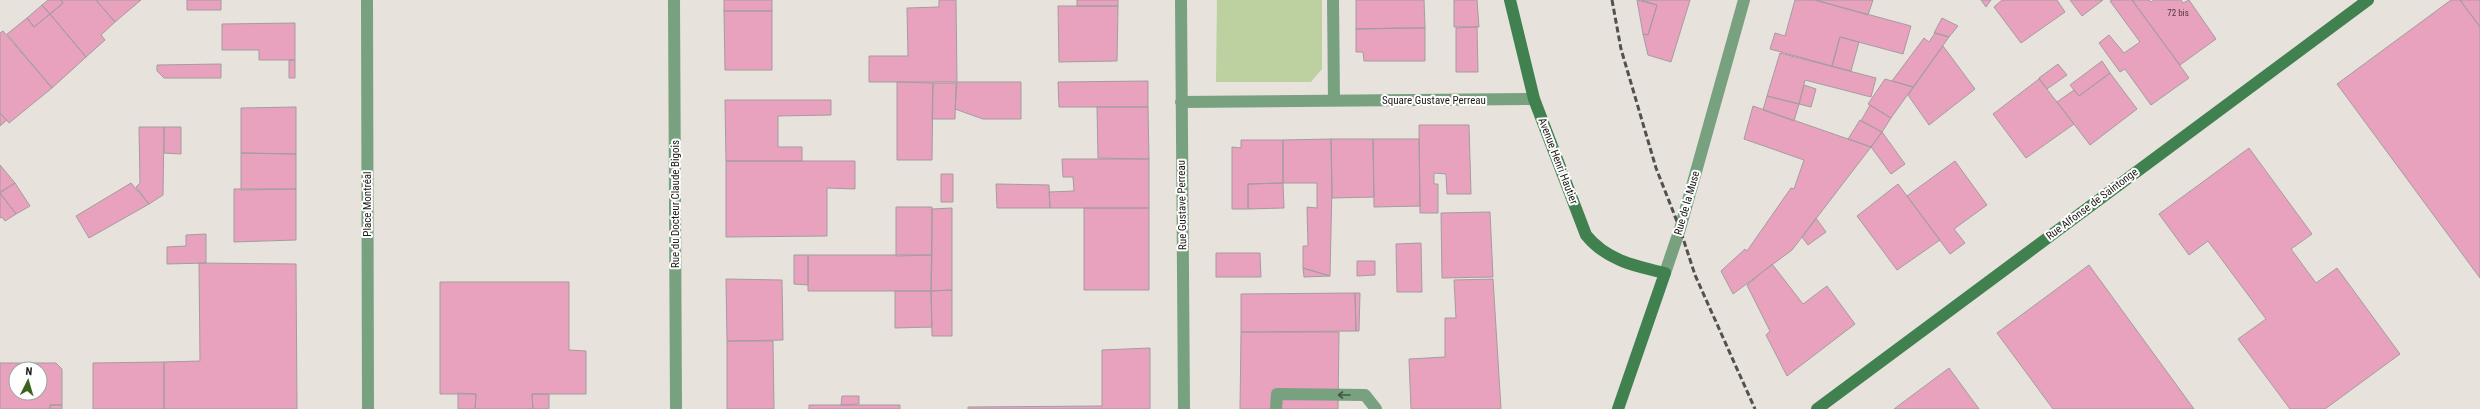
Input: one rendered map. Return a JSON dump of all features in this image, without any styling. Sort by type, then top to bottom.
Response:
[{"type":"main road","name":"Avenue Henri Hautier","points":[[1510,0],[1534,98],[1586,234],[1596,247],[1611,257],[1665,274]]},
{"type":"main road","name":"Rue Alfonse de Saintonge","points":[[1817,409],[2368,0]]},
{"type":"main road","name":"Rue de la Muse","points":[[1621,407],[1665,274]]},
{"type":"street","name":"Place Montréal","points":[[367,0],[368,409]]},
{"type":"street","name":"Rue du Docteur Claude Bigois","points":[[674,0],[676,409]]},
{"type":"street","name":"Rue Gustave Perreau","points":[[1181,0],[1184,409]]},
{"type":"street","points":[[1333,0],[1334,100]]},
{"type":"street","name":"Rue de la Muse","points":[[1665,274],[1680,229],[1744,0]]},
{"type":"street","name":"Square Gustave Perreau","points":[[1181,102],[1534,98]]},
{"type":"street","points":[[1276,409],[1277,394],[1285,394],[1365,395],[1376,409]]},
{"type":"green space","points":[[1217,0],[1322,0],[1322,69],[1311,82],[1216,82]]},
{"type":"building","points":[[48,0],[61,0],[63,3],[50,14],[42,5]]},
{"type":"building","points":[[61,0],[96,0],[115,22],[101,35],[105,40],[86,57],[50,14],[63,3]]},
{"type":"building","points":[[96,0],[141,0],[115,22]]},
{"type":"building","points":[[187,0],[221,0],[221,10],[187,10]]},
{"type":"building","points":[[724,0],[772,0],[772,11],[724,11]]},
{"type":"building","points":[[939,0],[956,0],[957,82],[869,82],[869,56],[908,56],[907,8],[939,7]]},
{"type":"building","points":[[1077,0],[1118,0],[1118,6],[1077,6]]},
{"type":"building","points":[[1356,0],[1424,0],[1425,28],[1356,29]]},
{"type":"building","points":[[1454,0],[1477,0],[1479,27],[1454,27]]},
{"type":"building","points":[[1637,0],[1657,5],[1648,35],[1643,34]]},
{"type":"building","points":[[1641,0],[1690,0],[1671,62],[1648,55],[1643,34],[1648,35],[1657,5]]},
{"type":"building","points":[[1795,0],[1815,0],[1911,26],[1903,54],[1840,37],[1832,66],[1770,49],[1775,33],[1785,36]]},
{"type":"building","points":[[1815,0],[1873,0],[1868,15]]},
{"type":"building","points":[[1981,0],[1991,0],[1986,7]]},
{"type":"building","points":[[2002,0],[2057,0],[2065,12],[2021,43],[1994,7]]},
{"type":"building","points":[[2070,0],[2103,0],[2082,16]]},
{"type":"building","points":[[2132,0],[2189,78],[2151,105],[2125,69],[2120,72],[2099,43],[2109,35],[2124,53],[2140,42],[2110,1]]},
{"type":"building","points":[[2132,0],[2149,0],[2151,2],[2154,0],[2181,0],[2183,3],[2189,0],[2216,39],[2180,65]]},
{"type":"building","points":[[2451,0],[2460,0],[2480,27],[2480,278],[2337,84]]},
{"type":"building","points":[[2460,0],[2480,0],[2480,27]]},
{"type":"building","points":[[42,5],[50,14],[34,27],[27,18]]},
{"type":"building","points":[[1058,6],[1118,6],[1117,61],[1059,62]]},
{"type":"building","points":[[724,11],[772,11],[772,70],[725,70]]},
{"type":"building","points":[[50,14],[86,57],[52,88],[7,34],[27,18],[34,27]]},
{"type":"building","points":[[1942,18],[1958,26],[1949,37],[1934,33]]},
{"type":"building","points":[[295,23],[295,60],[259,60],[259,50],[222,50],[222,24]]},
{"type":"building","points":[[1477,27],[1478,72],[1456,72],[1456,28]]},
{"type":"building","points":[[1425,28],[1425,61],[1364,61],[1363,52],[1356,52],[1356,29]]},
{"type":"building","points":[[3,31],[52,88],[9,123],[0,113],[0,33]]},
{"type":"building","points":[[1935,33],[1949,37],[1913,87],[1892,81],[1924,38],[1929,42]]},
{"type":"building","points":[[1840,37],[1859,42],[1851,71],[1832,66]]},
{"type":"building","points":[[1943,46],[1975,89],[1929,125],[1908,95]]},
{"type":"building","points":[[1780,53],[1876,78],[1871,97],[1805,80],[1799,104],[1767,96]]},
{"type":"building","points":[[289,60],[295,60],[295,78],[289,78]]},
{"type":"building","points":[[2102,61],[2110,73],[2079,96],[2070,85]]},
{"type":"building","points":[[221,64],[221,78],[164,78],[157,71],[157,65]]},
{"type":"building","points":[[2058,64],[2067,75],[2047,89],[2039,78]]},
{"type":"building","points":[[2110,73],[2137,109],[2090,145],[2057,102],[2074,90],[2079,96]]},
{"type":"building","points":[[1885,79],[1913,87],[1891,118],[1868,104]]},
{"type":"building","points":[[2039,79],[2074,124],[2026,158],[1993,114]]},
{"type":"building","points":[[1148,81],[1148,107],[1059,107],[1058,82]]},
{"type":"building","points":[[897,82],[933,83],[932,160],[897,160]]},
{"type":"building","points":[[957,82],[1021,82],[1021,119],[983,119],[955,109]]},
{"type":"building","points":[[933,83],[956,83],[955,119],[932,119]]},
{"type":"building","points":[[1804,85],[1816,89],[1811,107],[1799,104]]},
{"type":"building","points":[[1767,96],[1799,104],[1794,121],[1763,110]]},
{"type":"building","points":[[725,100],[831,100],[831,115],[778,116],[778,147],[802,147],[802,161],[726,161]]},
{"type":"building","points":[[1870,105],[1891,118],[1882,132],[1861,121]]},
{"type":"building","points":[[1753,106],[1871,147],[1792,250],[1733,294],[1721,271],[1745,249],[1747,251],[1791,188],[1794,189],[1804,160],[1744,139]]},
{"type":"building","points":[[296,107],[296,154],[241,153],[241,108]]},
{"type":"building","points":[[1097,107],[1148,107],[1149,159],[1098,158]]},
{"type":"building","points":[[0,113],[7,120],[0,126]]},
{"type":"building","points":[[1860,120],[1882,132],[1871,147],[1848,139]]},
{"type":"building","points":[[1419,125],[1469,125],[1471,194],[1447,194],[1446,174],[1434,173],[1434,184],[1438,184],[1438,213],[1420,213]]},
{"type":"building","points":[[139,127],[164,127],[163,195],[149,204],[136,187],[140,183]]},
{"type":"building","points":[[164,127],[181,127],[181,154],[164,153]]},
{"type":"building","points":[[1882,132],[1905,164],[1891,174],[1871,147]]},
{"type":"building","points":[[1331,139],[1332,186],[1330,276],[1303,268],[1303,246],[1308,246],[1307,207],[1317,208],[1317,183],[1283,183],[1283,140]]},
{"type":"building","points":[[1331,139],[1373,139],[1374,197],[1332,198]]},
{"type":"building","points":[[1373,139],[1419,139],[1420,206],[1374,207]]},
{"type":"building","points":[[1241,140],[1283,140],[1283,183],[1248,184],[1248,209],[1232,209],[1232,147],[1241,148]]},
{"type":"building","points":[[2249,148],[2312,234],[2291,249],[2316,283],[2337,268],[2400,354],[2325,409],[2290,409],[2238,339],[2266,319],[2208,241],[2189,255],[2159,214]]},
{"type":"building","points":[[241,153],[296,154],[296,189],[241,190]]},
{"type":"building","points":[[1062,159],[1149,159],[1149,208],[1050,208],[1049,192],[1074,191],[1073,177],[1063,177]]},
{"type":"building","points":[[726,161],[855,161],[855,189],[827,188],[827,236],[726,237]]},
{"type":"building","points":[[1955,161],[1987,205],[1954,229],[1965,243],[1950,254],[1907,196]]},
{"type":"building","points":[[0,165],[15,183],[0,192]]},
{"type":"building","points":[[941,174],[953,174],[953,202],[941,202]]},
{"type":"building","points":[[15,183],[30,206],[16,214],[0,193]]},
{"type":"building","points":[[131,183],[149,204],[89,238],[76,216]]},
{"type":"building","points":[[1283,183],[1284,208],[1248,209],[1248,184]]},
{"type":"building","points":[[996,184],[1049,185],[1050,208],[997,208]]},
{"type":"building","points":[[1898,184],[1940,240],[1897,270],[1857,216]]},
{"type":"building","points":[[234,189],[296,189],[296,240],[234,242]]},
{"type":"building","points":[[0,193],[16,214],[5,221],[2,217],[0,218]]},
{"type":"building","points":[[896,207],[932,207],[932,255],[896,256]]},
{"type":"building","points":[[952,208],[952,290],[931,291],[932,209]]},
{"type":"building","points":[[1084,208],[1149,208],[1149,290],[1084,290]]},
{"type":"building","points":[[1490,212],[1493,277],[1442,278],[1441,213]]},
{"type":"building","points":[[1816,218],[1826,232],[1808,245],[1802,237]]},
{"type":"building","points":[[206,234],[206,263],[167,264],[167,247],[186,246],[186,235]]},
{"type":"building","points":[[1421,243],[1422,292],[1397,292],[1396,244]]},
{"type":"building","points":[[1216,253],[1260,253],[1261,277],[1216,277]]},
{"type":"building","points":[[794,255],[808,255],[808,285],[794,284]]},
{"type":"building","points":[[808,255],[932,255],[931,291],[808,291]]},
{"type":"building","points":[[1357,261],[1375,261],[1375,275],[1357,276]]},
{"type":"building","points":[[199,263],[296,264],[297,409],[164,409],[164,362],[200,361]]},
{"type":"building","points":[[1772,264],[1803,304],[1827,286],[1855,324],[1787,376],[1766,335],[1770,331],[1747,285]]},
{"type":"building","points":[[2089,265],[2194,409],[2053,409],[1997,333]]},
{"type":"building","points":[[1303,268],[1330,276],[1304,277]]},
{"type":"building","points":[[726,279],[782,280],[783,340],[727,341]]},
{"type":"building","points":[[1493,279],[1501,409],[1411,409],[1409,359],[1445,357],[1445,318],[1456,318],[1454,280]]},
{"type":"building","points":[[440,282],[569,282],[569,350],[586,351],[586,394],[532,394],[533,409],[475,409],[476,394],[440,394]]},
{"type":"building","points":[[952,290],[952,336],[932,336],[931,291]]},
{"type":"building","points":[[895,291],[931,291],[932,327],[895,328]]},
{"type":"building","points":[[1355,293],[1360,293],[1359,331],[1356,331]]},
{"type":"building","points":[[1355,293],[1356,331],[1241,332],[1241,294]]},
{"type":"building","points":[[1241,332],[1339,332],[1338,409],[1240,409]]},
{"type":"building","points":[[727,341],[773,341],[774,409],[727,409]]},
{"type":"building","points":[[1150,348],[1150,409],[968,409],[968,407],[1102,406],[1102,350]]},
{"type":"building","points":[[164,362],[164,409],[93,409],[93,363]]},
{"type":"building","points":[[0,363],[8,363],[8,401],[48,401],[48,363],[56,363],[62,369],[62,405],[50,405],[50,409],[0,409]]},
{"type":"building","points":[[1949,368],[1979,409],[1894,409]]},
{"type":"building","points":[[458,393],[476,394],[475,409],[458,409]]},
{"type":"building","points":[[532,394],[549,394],[549,409],[533,409]]},
{"type":"building","points":[[842,396],[859,396],[859,404],[841,405]]},
{"type":"building","points":[[50,405],[62,405],[62,409],[50,409]]},
{"type":"building","points":[[809,405],[900,405],[900,409],[809,409]]},
{"type":"railway","points":[[1612,0],[1621,49],[1656,168],[1680,229],[1695,275],[1755,409]]}]
